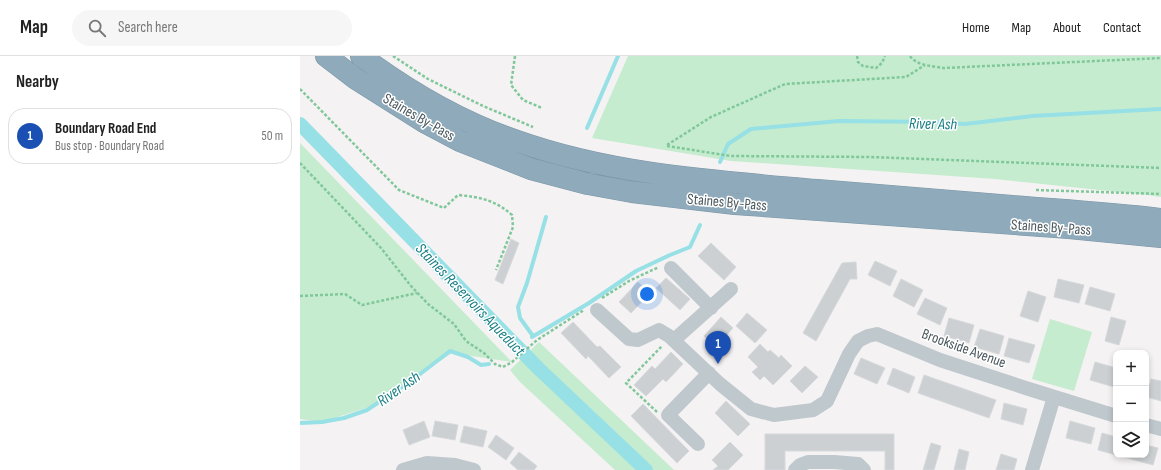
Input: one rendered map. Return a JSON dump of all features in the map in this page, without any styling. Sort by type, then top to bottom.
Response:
[{"type":"highway","name":"Staines By-Pass","points":[[326,56],[362,83],[424,122],[460,141],[531,169],[588,184],[632,192],[735,204],[1069,228],[1161,237]]},
{"type":"highway","name":"Staines By-Pass","points":[[361,56],[400,84],[431,102],[489,130],[516,141],[546,150],[617,168],[718,181],[1161,219]]},
{"type":"street","points":[[671,268],[710,308]]},
{"type":"street","points":[[672,339],[731,289]]},
{"type":"street","points":[[594,308],[629,339],[638,340],[659,330],[672,339],[709,373],[668,414],[698,444]]},
{"type":"street","name":"Brookside Avenue","points":[[709,373],[751,409],[774,415],[813,410],[827,401],[849,354],[858,341],[868,336],[877,334],[940,360],[1113,415]]},
{"type":"street","points":[[1032,470],[1054,397]]},
{"type":"street","points":[[1149,426],[1161,429]]},
{"type":"street","points":[[795,470],[800,465],[808,462],[834,462],[858,464],[864,470]]},
{"type":"street","points":[[403,470],[427,463],[455,465],[474,470]]},
{"type":"path","points":[[393,56],[428,79],[483,106],[538,129]]},
{"type":"path","points":[[515,56],[511,85],[523,100],[542,108]]},
{"type":"path","points":[[857,56],[858,62],[864,66],[876,68],[882,63],[885,56]]},
{"type":"path","points":[[910,56],[912,59],[925,65],[944,68],[1161,58]]},
{"type":"path","points":[[925,65],[906,77],[785,84],[711,117],[667,146],[731,156],[870,157],[1161,168]]},
{"type":"path","points":[[300,89],[399,190],[444,208],[458,195],[480,197],[501,205],[512,214],[513,227],[496,270]]},
{"type":"path","points":[[300,163],[381,248],[417,293],[428,304],[454,324],[466,341],[484,353],[494,364],[504,368],[537,340],[594,308],[629,281],[667,263],[671,268]]},
{"type":"path","points":[[300,296],[345,294],[362,304],[417,293]]},
{"type":"path","points":[[668,414],[665,419],[626,383],[672,339]]},
{"type":"green space","points":[[628,56],[1161,56],[1161,197],[995,179],[731,161],[592,138]]},
{"type":"green space","points":[[300,143],[512,362],[452,353],[375,405],[322,422],[300,419]]},
{"type":"green space","points":[[1050,319],[1092,332],[1074,391],[1032,379]]},
{"type":"green space","points":[[539,342],[674,470],[615,470],[520,382],[510,370]]},
{"type":"building","points":[[511,239],[519,243],[503,284],[495,280]]},
{"type":"building","points":[[711,243],[736,267],[724,280],[698,256]]},
{"type":"building","points":[[875,261],[897,271],[890,286],[868,275]]},
{"type":"building","points":[[856,262],[857,279],[850,279],[816,341],[803,333],[842,263]]},
{"type":"building","points":[[666,278],[690,299],[680,310],[656,288]]},
{"type":"building","points":[[901,279],[923,290],[914,307],[893,296]]},
{"type":"building","points":[[1058,279],[1084,285],[1079,303],[1054,297]]},
{"type":"building","points":[[638,282],[650,293],[631,313],[619,302]]},
{"type":"building","points":[[1090,287],[1115,294],[1110,311],[1085,304]]},
{"type":"building","points":[[1028,291],[1046,297],[1038,322],[1020,316]]},
{"type":"building","points":[[925,298],[947,308],[940,325],[917,314]]},
{"type":"building","points":[[747,313],[767,330],[755,343],[736,326]]},
{"type":"building","points":[[721,317],[733,328],[716,347],[704,336]]},
{"type":"building","points":[[1111,317],[1126,321],[1119,345],[1105,341]]},
{"type":"building","points":[[949,318],[974,325],[969,343],[944,336]]},
{"type":"building","points":[[573,322],[597,347],[600,346],[621,367],[609,378],[588,356],[586,359],[561,333]]},
{"type":"building","points":[[980,329],[1004,336],[999,354],[974,347]]},
{"type":"building","points":[[1009,338],[1035,345],[1029,363],[1004,356]]},
{"type":"building","points":[[760,344],[768,352],[770,350],[779,358],[781,355],[792,366],[773,385],[764,376],[760,380],[752,372],[758,367],[748,357]]},
{"type":"building","points":[[671,352],[683,364],[666,382],[663,379],[646,396],[634,385],[652,366],[655,369]]},
{"type":"building","points":[[861,358],[885,368],[877,384],[854,374]]},
{"type":"building","points":[[1095,362],[1113,367],[1113,387],[1090,380]]},
{"type":"building","points":[[805,366],[818,377],[802,393],[790,381]]},
{"type":"building","points":[[893,368],[915,377],[909,393],[887,384]]},
{"type":"building","points":[[924,375],[996,400],[989,418],[918,393]]},
{"type":"building","points":[[1151,379],[1161,381],[1161,401],[1149,398]]},
{"type":"building","points":[[726,401],[750,424],[738,436],[715,413]]},
{"type":"building","points":[[1004,403],[1027,409],[1023,425],[1001,419]]},
{"type":"building","points":[[643,404],[689,451],[677,463],[631,416]]},
{"type":"building","points":[[424,421],[430,437],[409,445],[403,430]]},
{"type":"building","points":[[435,421],[458,425],[455,440],[432,436]]},
{"type":"building","points":[[1070,421],[1095,428],[1091,444],[1066,438]]},
{"type":"building","points":[[464,426],[487,431],[483,447],[460,442]]},
{"type":"building","points":[[1102,433],[1113,436],[1113,454],[1098,450]]},
{"type":"building","points":[[765,434],[894,434],[894,470],[885,470],[885,451],[785,451],[785,470],[765,470]]},
{"type":"building","points":[[496,435],[514,448],[506,460],[488,447]]},
{"type":"building","points":[[730,442],[743,455],[728,470],[713,470],[718,466],[712,460]]},
{"type":"building","points":[[931,443],[941,446],[934,470],[923,470]]},
{"type":"building","points":[[1149,446],[1158,448],[1153,465],[1127,458],[1149,458]]},
{"type":"building","points":[[959,449],[969,452],[965,470],[954,470]]},
{"type":"building","points":[[519,452],[537,466],[534,470],[518,470],[510,463]]},
{"type":"building","points":[[1001,454],[1017,459],[1014,470],[996,470]]},
{"type":"waterway","points":[[587,128],[618,56]]},
{"type":"waterway","name":"River Ash","points":[[720,162],[728,144],[751,129],[839,121],[933,122],[965,124],[1032,116],[1161,109]]},
{"type":"waterway","name":"Staines Reservoirs Aqueduct","points":[[300,124],[539,369],[646,470]]},
{"type":"waterway","points":[[533,336],[520,318],[518,307],[527,283],[546,217]]},
{"type":"waterway","name":"River Ash","points":[[532,337],[589,303],[636,271],[690,247],[700,225]]},
{"type":"waterway","name":"River Ash","points":[[300,423],[322,422],[344,418],[367,410],[411,381],[450,351],[468,357],[481,365],[489,364]]},
{"type":"place","name":"Boundary Road End","points":[[718,364]]}]
